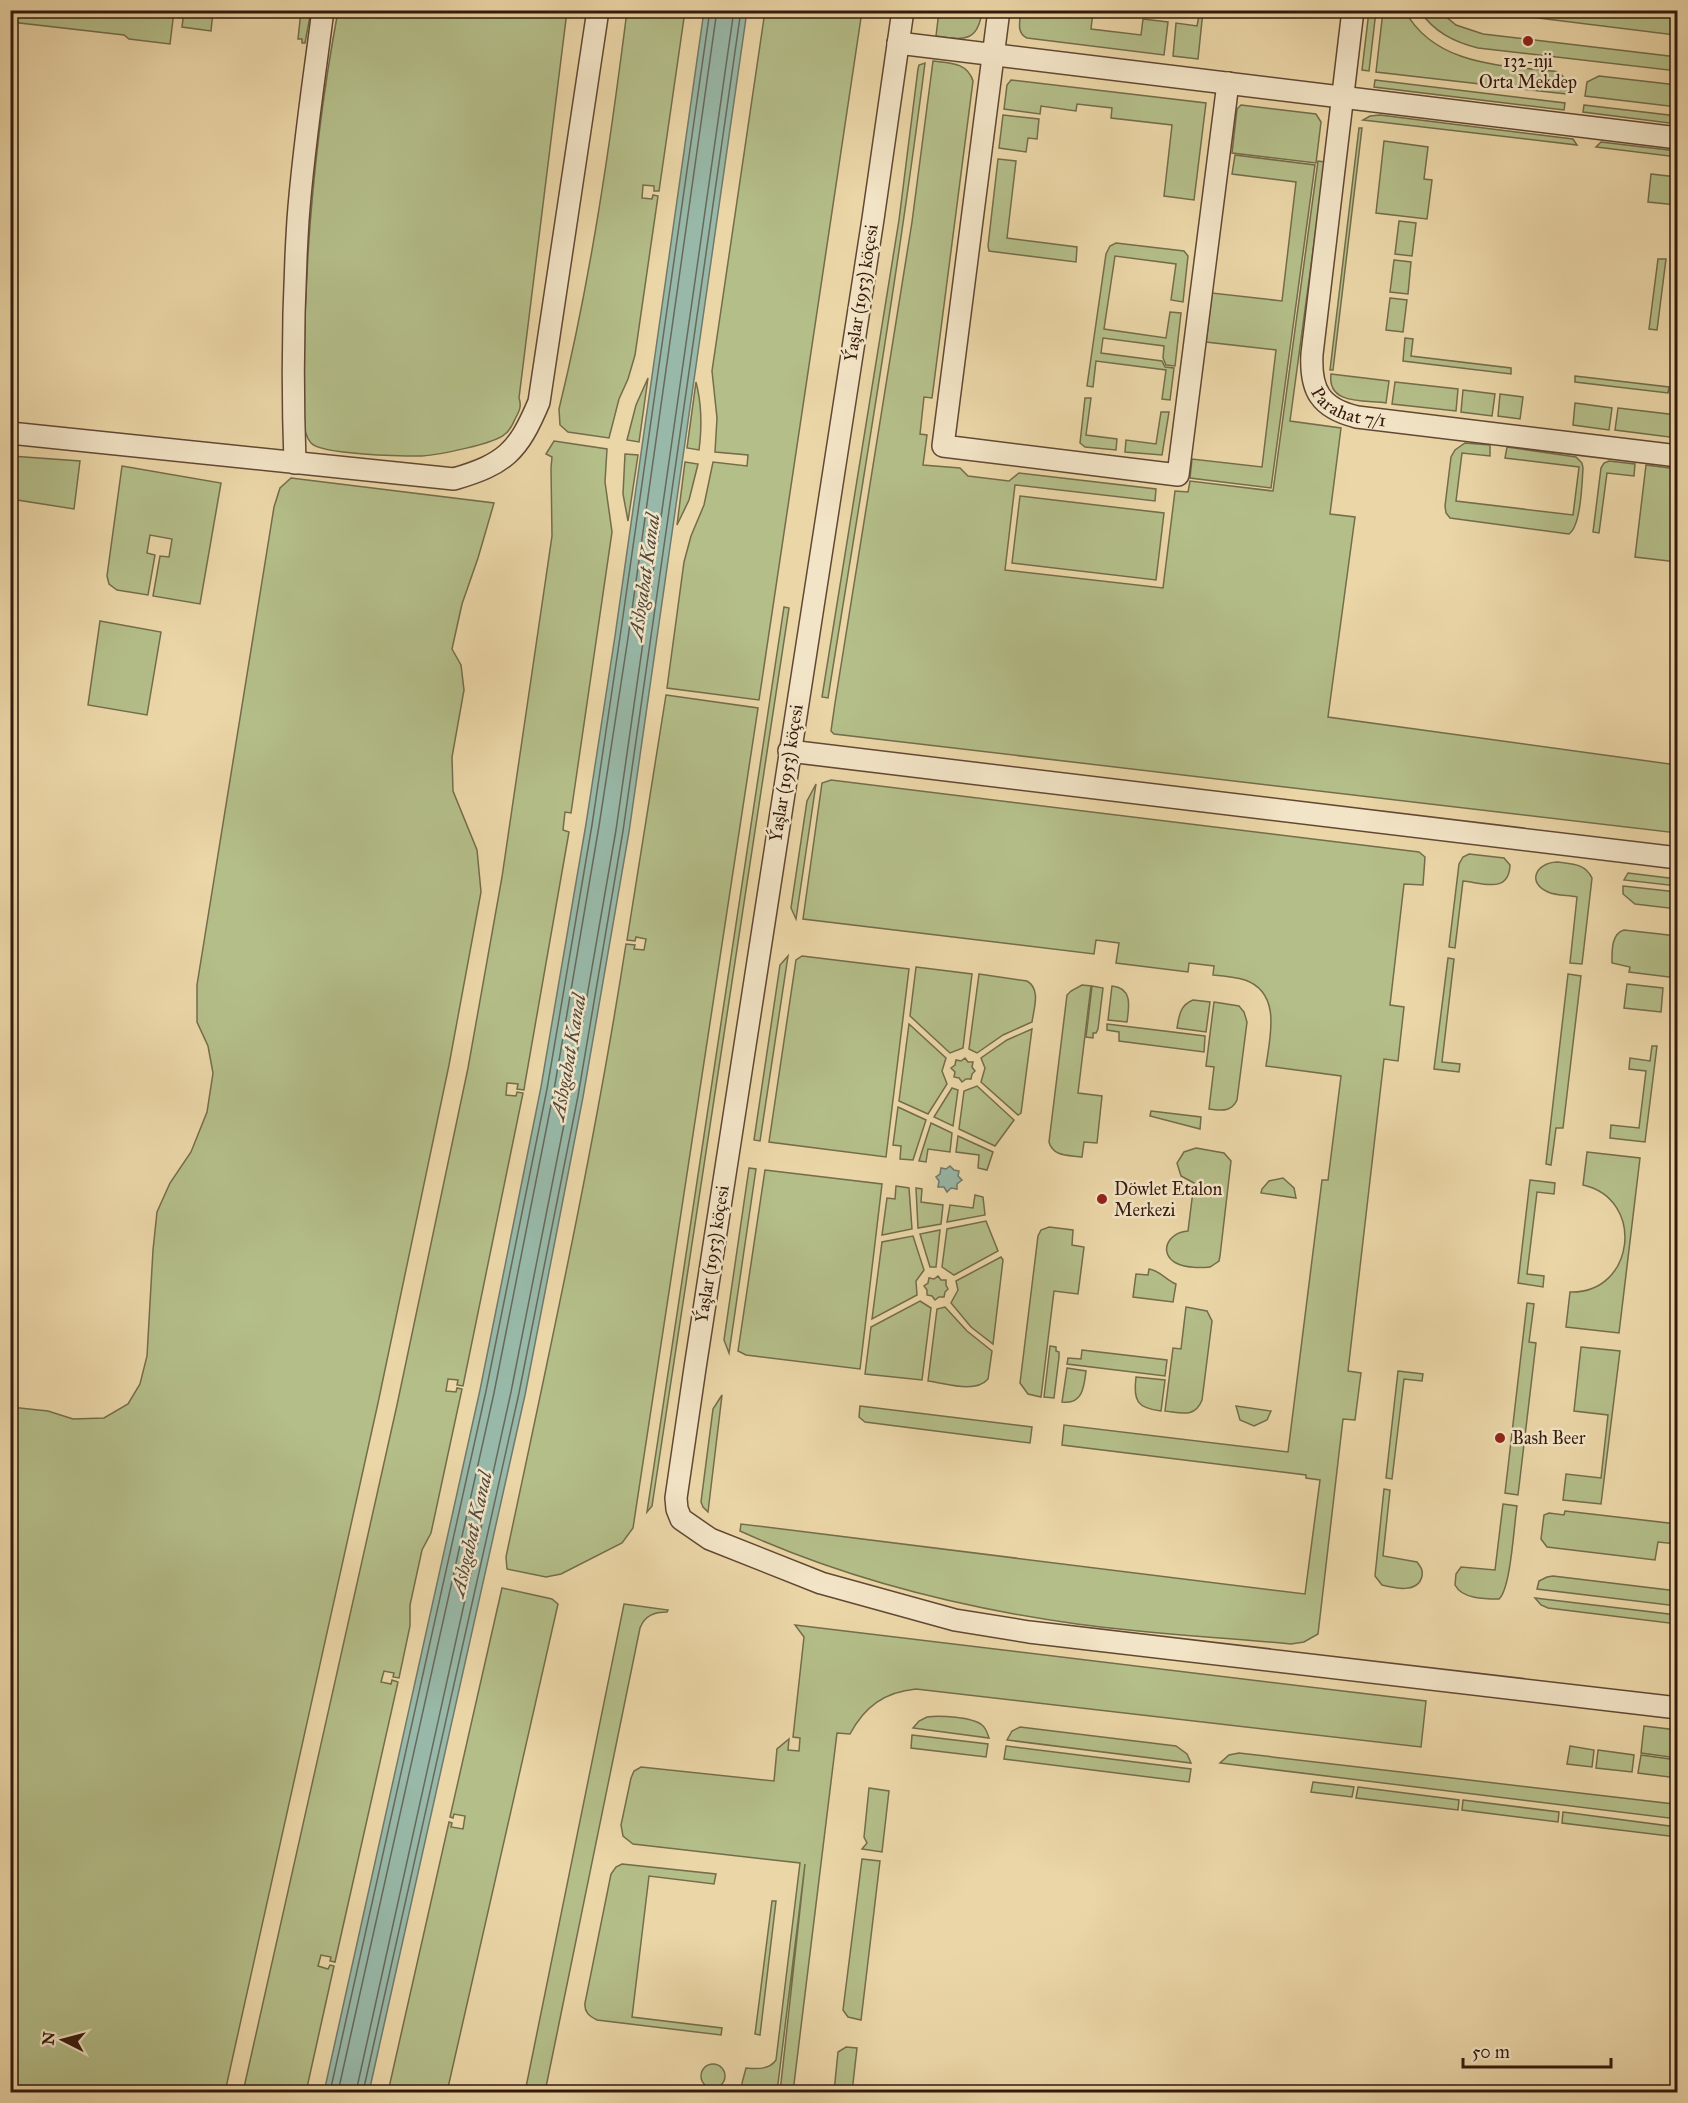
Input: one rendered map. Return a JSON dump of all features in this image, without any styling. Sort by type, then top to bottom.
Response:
[{"type":"street","points":[[295,463],[294,346],[298,217],[323,10]]},
{"type":"street","points":[[10,434],[454,479],[482,471],[503,460],[527,432],[539,402],[598,10]]},
{"type":"street","name":"Ýaşlar (1953) köçesi","points":[[903,10],[873,219],[678,1479],[677,1509],[681,1519],[694,1530],[735,1549],[821,1583],[955,1620],[1111,1642],[1677,1708]]},
{"type":"street","points":[[999,10],[943,446],[1178,475],[1228,83]]},
{"type":"street","name":"Parahat 7/1","points":[[1353,10],[1312,354],[1313,383],[1324,400],[1344,414],[1357,417],[1677,456]]},
{"type":"street","points":[[898,43],[1677,138]]},
{"type":"street","points":[[789,751],[1677,858]]},
{"type":"green space","points":[[11,10],[174,11],[170,44],[129,39],[124,35],[11,22]]},
{"type":"green space","points":[[1200,10],[1203,11],[1198,59],[1173,56],[1176,23],[1197,26]]},
{"type":"green space","points":[[1489,10],[1678,11],[1675,35],[1489,12]]},
{"type":"green space","points":[[184,11],[213,11],[211,31],[182,27]]},
{"type":"green space","points":[[301,11],[311,11],[305,43],[302,43],[302,39],[298,39]]},
{"type":"green space","points":[[338,11],[567,11],[519,398],[520,406],[508,431],[490,442],[422,456],[364,454],[318,447],[311,443],[304,428],[309,233],[318,144]]},
{"type":"green space","points":[[627,11],[685,11],[659,191],[654,191],[654,186],[643,185],[642,198],[652,199],[653,195],[658,196],[635,355],[619,399],[609,438],[568,432],[560,425],[559,409],[581,310],[599,211]]},
{"type":"green space","points":[[765,11],[862,11],[759,700],[667,688],[684,562],[691,536],[704,505],[713,462],[747,466],[748,455],[715,452],[717,418],[712,371]]},
{"type":"green space","points":[[939,11],[982,11],[977,29],[973,34],[968,37],[954,38],[936,36]]},
{"type":"green space","points":[[1021,11],[1093,11],[1091,29],[1141,35],[1143,19],[1168,22],[1164,55],[1027,38],[1020,30]]},
{"type":"green space","points":[[1369,11],[1376,11],[1369,71],[1362,70]]},
{"type":"green space","points":[[1383,11],[1405,11],[1418,29],[1434,43],[1473,60],[1559,72],[1567,81],[1566,94],[1376,72]]},
{"type":"green space","points":[[1420,11],[1439,11],[1456,25],[1483,34],[1677,57],[1677,71],[1478,48],[1445,35]]},
{"type":"green space","points":[[933,61],[962,67],[973,81],[932,398],[924,397],[920,434],[927,435],[923,465],[960,468],[968,476],[1009,481],[1019,473],[1156,489],[1155,501],[1015,485],[1005,570],[1163,588],[1175,491],[1188,492],[1190,481],[1273,491],[1318,161],[1325,162],[1290,421],[1341,428],[1330,514],[1355,517],[1328,717],[1677,765],[1677,833],[834,734],[831,731],[912,222]]},
{"type":"green space","points":[[925,63],[891,301],[828,698],[822,697],[899,220],[918,69],[919,65]]},
{"type":"green space","points":[[1599,76],[1677,85],[1677,107],[1585,96],[1587,82]]},
{"type":"green space","points":[[1011,80],[1206,103],[1194,200],[1164,196],[1172,125],[1111,118],[1112,108],[1077,104],[1076,111],[1041,106],[1040,114],[1004,109],[1007,85]]},
{"type":"green space","points":[[1375,80],[1565,103],[1564,110],[1374,87]]},
{"type":"green space","points":[[1241,105],[1316,114],[1321,122],[1316,163],[1232,153],[1237,109]]},
{"type":"green space","points":[[1584,105],[1677,116],[1677,124],[1583,112]]},
{"type":"green space","points":[[1003,115],[1039,119],[1037,139],[1028,138],[1026,152],[999,148]]},
{"type":"green space","points":[[1380,115],[1573,139],[1577,145],[1363,120],[1370,116]]},
{"type":"green space","points":[[1359,128],[1362,128],[1333,370],[1330,370]]},
{"type":"green space","points":[[1384,141],[1428,147],[1424,179],[1432,180],[1427,219],[1376,213]]},
{"type":"green space","points":[[1601,142],[1677,151],[1677,157],[1596,147]]},
{"type":"green space","points":[[1235,155],[1315,165],[1271,488],[1190,478],[1192,459],[1262,467],[1276,350],[1206,342],[1212,293],[1282,301],[1296,182],[1232,174]]},
{"type":"green space","points":[[998,159],[1016,161],[1007,238],[1077,247],[1076,262],[989,251]]},
{"type":"green space","points":[[1651,174],[1677,177],[1677,205],[1648,202]]},
{"type":"green space","points":[[1399,221],[1416,223],[1412,256],[1395,254]]},
{"type":"green space","points":[[1116,243],[1184,251],[1188,256],[1183,302],[1171,300],[1176,264],[1115,256],[1104,329],[1166,338],[1170,312],[1181,313],[1175,366],[1166,365],[1163,358],[1164,346],[1103,338],[1101,353],[1162,361],[1165,367],[1174,368],[1170,400],[1162,399],[1166,370],[1096,361],[1093,387],[1087,386],[1106,254],[1110,246]]},
{"type":"green space","points":[[1658,259],[1666,259],[1657,330],[1649,329]]},
{"type":"green space","points":[[1394,260],[1411,262],[1408,294],[1390,292]]},
{"type":"green space","points":[[1390,298],[1407,300],[1403,332],[1386,330]]},
{"type":"green space","points":[[1405,338],[1413,339],[1411,356],[1511,368],[1511,374],[1403,361]]},
{"type":"green space","points":[[1331,374],[1389,381],[1386,403],[1358,401],[1341,396],[1331,384]]},
{"type":"green space","points":[[1575,376],[1669,387],[1668,393],[1575,382]]},
{"type":"green space","points":[[648,378],[639,442],[627,440],[636,405]]},
{"type":"green space","points":[[696,382],[701,416],[699,450],[687,448]]},
{"type":"green space","points":[[1395,382],[1458,389],[1456,411],[1392,404]]},
{"type":"green space","points":[[1463,390],[1495,394],[1492,416],[1461,412]]},
{"type":"green space","points":[[1500,394],[1523,397],[1520,419],[1498,416]]},
{"type":"green space","points":[[1085,398],[1091,398],[1086,435],[1117,439],[1116,450],[1085,447],[1080,443]]},
{"type":"green space","points":[[1575,403],[1612,408],[1609,430],[1573,425]]},
{"type":"green space","points":[[1618,408],[1677,415],[1677,438],[1615,430]]},
{"type":"green space","points":[[1161,412],[1169,412],[1162,455],[1125,452],[1126,440],[1156,444]]},
{"type":"green space","points":[[554,441],[607,449],[605,482],[612,532],[571,813],[565,812],[563,830],[569,832],[524,1090],[517,1089],[518,1084],[507,1083],[506,1095],[516,1096],[517,1092],[523,1093],[463,1386],[457,1385],[458,1380],[448,1379],[446,1391],[456,1392],[457,1388],[462,1389],[431,1533],[422,1550],[410,1605],[410,1626],[399,1678],[393,1677],[394,1673],[384,1671],[381,1682],[391,1684],[392,1680],[398,1682],[335,1962],[330,1961],[331,1957],[321,1955],[318,1966],[328,1969],[330,1965],[334,1966],[306,2092],[243,2092],[397,1405],[468,1068],[502,877],[552,536],[552,457],[546,454]]},
{"type":"green space","points":[[1465,443],[1490,445],[1490,456],[1462,453],[1456,501],[1573,515],[1579,467],[1505,458],[1507,447],[1576,457],[1582,463],[1583,468],[1580,504],[1576,522],[1569,534],[1450,518],[1445,506],[1451,457],[1455,450]]},
{"type":"green space","points":[[625,454],[638,455],[628,521],[623,494]]},
{"type":"green space","points":[[11,456],[80,461],[74,509],[11,499]]},
{"type":"green space","points":[[1609,461],[1635,464],[1634,476],[1607,473],[1599,533],[1593,532],[1601,468]]},
{"type":"green space","points":[[685,462],[698,464],[689,500],[677,525]]},
{"type":"green space","points":[[1646,465],[1677,469],[1677,562],[1635,557]]},
{"type":"green space","points":[[122,466],[221,483],[200,604],[153,596],[160,556],[169,557],[172,539],[150,535],[147,553],[155,555],[148,595],[117,590],[109,584],[107,576]]},
{"type":"green space","points":[[291,478],[494,503],[462,604],[452,649],[461,665],[464,690],[452,757],[453,791],[477,850],[481,892],[449,1065],[378,1403],[225,2092],[11,2092],[11,1407],[48,1411],[73,1419],[104,1418],[128,1404],[140,1384],[147,1356],[157,1212],[170,1183],[191,1152],[207,1112],[213,1073],[208,1046],[197,1022],[197,985],[274,507],[280,488]]},
{"type":"green space","points":[[1020,496],[1164,513],[1156,580],[1012,563]]},
{"type":"green space","points":[[784,607],[789,608],[652,1506],[647,1512]]},
{"type":"green space","points":[[100,621],[161,632],[147,715],[88,705]]},
{"type":"green space","points":[[666,695],[758,708],[633,1528],[622,1543],[561,1574],[546,1577],[507,1569],[506,1557],[585,1175],[626,944],[635,945],[634,949],[644,950],[646,939],[636,937],[635,941],[627,940]]},
{"type":"green space","points":[[831,780],[1419,852],[1425,857],[1423,885],[1404,884],[1390,1005],[1404,1007],[1398,1061],[1384,1059],[1348,1371],[1361,1373],[1355,1420],[1343,1419],[1318,1634],[1304,1642],[1291,1644],[1130,1630],[1077,1624],[991,1609],[905,1590],[821,1564],[740,1531],[741,1524],[1305,1594],[1320,1480],[1306,1478],[1306,1475],[1062,1445],[1064,1425],[1288,1452],[1322,1180],[1328,1180],[1341,1076],[1266,1066],[1271,1017],[1264,995],[1257,986],[1245,980],[1213,975],[1214,966],[1189,963],[1188,972],[1116,963],[1119,943],[1096,940],[1094,954],[803,919],[822,783]]},
{"type":"green space","points":[[816,784],[796,919],[791,908],[807,801]]},
{"type":"green space","points":[[1469,854],[1504,858],[1510,865],[1509,874],[1505,880],[1494,885],[1463,881],[1455,948],[1449,947],[1459,864],[1463,857]]},
{"type":"green space","points":[[1557,862],[1582,867],[1592,878],[1582,964],[1570,963],[1577,897],[1548,892],[1537,884],[1536,874],[1539,870],[1549,863]]},
{"type":"green space","points":[[1628,873],[1677,879],[1677,886],[1624,880]]},
{"type":"green space","points":[[1623,886],[1677,892],[1677,909],[1635,904],[1623,894]]},
{"type":"green space","points":[[1624,930],[1677,936],[1677,978],[1629,972],[1630,967],[1612,963],[1614,939]]},
{"type":"green space","points":[[788,956],[760,1141],[754,1140],[780,965]]},
{"type":"green space","points":[[802,956],[909,969],[886,1157],[769,1142],[796,960]]},
{"type":"green space","points":[[1448,958],[1454,959],[1442,1062],[1460,1064],[1459,1072],[1434,1069]]},
{"type":"green space","points":[[916,967],[972,974],[963,1048],[950,1053],[910,1016]]},
{"type":"green space","points":[[979,974],[1027,981],[1034,989],[1036,999],[1032,1022],[1003,1035],[977,1053],[969,1049]]},
{"type":"green space","points":[[1568,974],[1581,976],[1563,1128],[1556,1128],[1551,1165],[1546,1164]]},
{"type":"green space","points":[[1627,984],[1663,988],[1661,1012],[1624,1008]]},
{"type":"green space","points":[[1082,985],[1091,986],[1078,1093],[1102,1096],[1097,1143],[1084,1142],[1082,1157],[1058,1153],[1049,1142],[1067,995]]},
{"type":"green space","points":[[1092,986],[1103,988],[1098,1029],[1096,1033],[1093,1033],[1093,1038],[1086,1037]]},
{"type":"green space","points":[[1112,986],[1127,994],[1129,1005],[1127,1022],[1108,1020]]},
{"type":"green space","points":[[1193,1000],[1210,1002],[1206,1032],[1177,1028],[1183,1008]]},
{"type":"green space","points":[[1214,1002],[1239,1006],[1247,1022],[1237,1100],[1232,1107],[1225,1110],[1209,1109],[1214,1067],[1206,1066]]},
{"type":"green space","points":[[909,1024],[946,1058],[942,1071],[947,1084],[928,1114],[899,1101]]},
{"type":"green space","points":[[1107,1024],[1205,1036],[1204,1052],[1119,1041],[1119,1032],[1107,1030]]},
{"type":"green space","points":[[1032,1029],[1021,1113],[1018,1115],[981,1082],[985,1068],[981,1058],[1007,1040]]},
{"type":"green space","points":[[1652,1046],[1657,1046],[1645,1142],[1610,1138],[1611,1125],[1639,1128],[1646,1071],[1629,1069],[1630,1058],[1650,1061]]},
{"type":"green space","points":[[965,1058],[968,1062],[973,1062],[972,1067],[975,1071],[971,1079],[962,1082],[959,1078],[954,1077],[955,1072],[951,1068],[955,1065],[956,1060],[961,1061]]},
{"type":"green space","points":[[977,1086],[1014,1120],[995,1146],[959,1129],[964,1091]]},
{"type":"green space","points":[[952,1088],[958,1090],[953,1126],[934,1117]]},
{"type":"green space","points":[[898,1107],[926,1120],[913,1160],[900,1159],[901,1146],[893,1145]]},
{"type":"green space","points":[[1151,1111],[1201,1117],[1200,1129],[1150,1116]]},
{"type":"green space","points":[[931,1123],[952,1133],[950,1152],[928,1149],[926,1162],[919,1161]]},
{"type":"green space","points":[[958,1136],[993,1152],[987,1170],[978,1168],[979,1155],[956,1152]]},
{"type":"green space","points":[[1196,1148],[1224,1153],[1231,1161],[1220,1256],[1219,1261],[1210,1267],[1180,1265],[1167,1254],[1171,1239],[1181,1232],[1188,1231],[1194,1183],[1181,1176],[1177,1163],[1184,1152]]},
{"type":"green space","points":[[1587,1152],[1640,1158],[1619,1333],[1566,1327],[1570,1292],[1592,1289],[1608,1278],[1619,1263],[1624,1244],[1624,1226],[1617,1208],[1603,1194],[1583,1185]]},
{"type":"green space","points":[[749,1168],[756,1169],[729,1353],[724,1340]]},
{"type":"green space","points":[[765,1170],[882,1184],[860,1369],[746,1355],[738,1351]]},
{"type":"green space","points":[[1283,1178],[1294,1188],[1296,1198],[1261,1193],[1269,1181]]},
{"type":"green space","points":[[1530,1180],[1555,1183],[1554,1194],[1537,1192],[1527,1274],[1544,1276],[1543,1287],[1518,1283]]},
{"type":"green space","points":[[896,1186],[909,1188],[912,1229],[882,1235],[887,1198],[895,1199]]},
{"type":"green space","points":[[916,1188],[922,1189],[921,1202],[943,1205],[941,1224],[918,1228]]},
{"type":"green space","points":[[975,1195],[983,1197],[985,1215],[947,1222],[950,1205],[973,1208]]},
{"type":"green space","points":[[986,1221],[998,1251],[954,1275],[942,1267],[947,1229]]},
{"type":"green space","points":[[1049,1227],[1073,1230],[1072,1245],[1084,1247],[1078,1294],[1054,1291],[1041,1397],[1028,1394],[1020,1383],[1038,1236],[1041,1230]]},
{"type":"green space","points":[[940,1230],[936,1267],[930,1267],[920,1234]]},
{"type":"green space","points":[[913,1236],[924,1270],[916,1281],[917,1295],[872,1319],[882,1242]]},
{"type":"green space","points":[[1001,1257],[1003,1260],[993,1344],[971,1327],[951,1303],[958,1290],[956,1281]]},
{"type":"green space","points":[[1149,1269],[1176,1284],[1173,1302],[1133,1297],[1136,1274],[1148,1275]]},
{"type":"green space","points":[[938,1276],[941,1280],[946,1280],[948,1289],[944,1297],[935,1300],[932,1296],[927,1295],[924,1286],[928,1283],[929,1278],[934,1279]]},
{"type":"green space","points":[[920,1301],[931,1308],[922,1380],[865,1374],[871,1327]]},
{"type":"green space","points":[[1527,1303],[1534,1304],[1529,1342],[1536,1343],[1518,1495],[1505,1493]]},
{"type":"green space","points":[[945,1307],[967,1331],[992,1351],[988,1379],[976,1386],[968,1387],[928,1381],[937,1309]]},
{"type":"green space","points":[[1186,1307],[1207,1311],[1212,1321],[1202,1400],[1192,1412],[1165,1411],[1173,1348],[1181,1349]]},
{"type":"green space","points":[[1050,1346],[1056,1347],[1056,1351],[1059,1352],[1054,1398],[1044,1397]]},
{"type":"green space","points":[[1581,1347],[1620,1351],[1601,1504],[1563,1500],[1566,1474],[1601,1478],[1608,1415],[1574,1411]]},
{"type":"green space","points":[[1082,1350],[1167,1360],[1165,1376],[1067,1364],[1068,1358],[1081,1359]]},
{"type":"green space","points":[[1067,1368],[1086,1371],[1083,1388],[1078,1397],[1074,1401],[1062,1402]]},
{"type":"green space","points":[[1398,1371],[1423,1374],[1422,1381],[1404,1379],[1392,1479],[1386,1478]]},
{"type":"green space","points":[[1136,1377],[1165,1380],[1161,1411],[1147,1408],[1138,1402],[1135,1392]]},
{"type":"green space","points":[[722,1395],[708,1512],[701,1502],[713,1409]]},
{"type":"green space","points":[[860,1406],[1032,1427],[1030,1443],[865,1422],[859,1417]]},
{"type":"green space","points":[[1236,1406],[1271,1411],[1267,1420],[1254,1426],[1240,1420]]},
{"type":"green space","points":[[1384,1489],[1390,1490],[1383,1556],[1417,1562],[1422,1576],[1420,1582],[1411,1588],[1382,1585],[1375,1576]]},
{"type":"green space","points":[[1503,1504],[1517,1506],[1509,1569],[1503,1593],[1499,1599],[1468,1596],[1458,1590],[1455,1585],[1456,1574],[1461,1567],[1495,1570]]},
{"type":"green space","points":[[1565,1511],[1677,1524],[1677,1544],[1658,1542],[1655,1560],[1547,1547],[1541,1539],[1544,1515],[1549,1513],[1564,1515]]},
{"type":"green space","points":[[1553,1576],[1677,1591],[1677,1606],[1537,1589],[1539,1581]]},
{"type":"green space","points":[[502,1588],[552,1599],[558,1604],[447,2092],[388,2092],[449,1822],[452,1823],[451,1827],[463,1829],[465,1816],[454,1814],[453,1818],[450,1817]]},
{"type":"green space","points":[[1535,1598],[1677,1615],[1677,1624],[1548,1608],[1541,1605]]},
{"type":"green space","points":[[624,1604],[668,1610],[648,1617],[640,1628],[545,2092],[525,2092]]},
{"type":"green space","points":[[795,1625],[1426,1701],[1421,1747],[916,1689],[885,1697],[869,1708],[850,1734],[837,1733],[793,2092],[780,2092],[805,1864],[777,2092],[743,2090],[742,2083],[746,2068],[766,2067],[776,2060],[800,1863],[633,1844],[623,1836],[621,1825],[631,1778],[634,1771],[641,1767],[774,1781],[777,1749],[789,1739],[788,1750],[799,1751],[800,1738],[793,1737],[804,1637]]},
{"type":"green space","points":[[927,1717],[964,1718],[978,1722],[986,1730],[989,1738],[913,1728]]},
{"type":"green space","points":[[1644,1726],[1677,1730],[1677,1758],[1641,1753]]},
{"type":"green space","points":[[1020,1727],[1176,1746],[1187,1754],[1191,1763],[1007,1740],[1012,1731]]},
{"type":"green space","points":[[912,1735],[988,1744],[986,1757],[911,1748]]},
{"type":"green space","points":[[1006,1746],[1191,1769],[1189,1782],[1004,1759]]},
{"type":"green space","points":[[1570,1746],[1594,1750],[1592,1767],[1567,1764]]},
{"type":"green space","points":[[1598,1750],[1634,1755],[1632,1772],[1596,1768]]},
{"type":"green space","points":[[1239,1753],[1674,1804],[1677,1806],[1677,1819],[1220,1763],[1229,1755]]},
{"type":"green space","points":[[1641,1755],[1677,1760],[1677,1778],[1638,1773]]},
{"type":"green space","points":[[1313,1782],[1354,1787],[1352,1797],[1311,1792]]},
{"type":"green space","points":[[1358,1787],[1459,1800],[1458,1810],[1356,1798]]},
{"type":"green space","points":[[869,1788],[889,1791],[882,1852],[862,1849],[867,1843],[864,1837]]},
{"type":"green space","points":[[1463,1800],[1559,1812],[1558,1822],[1462,1810]]},
{"type":"green space","points":[[1563,1812],[1677,1827],[1677,1837],[1562,1823]]},
{"type":"green space","points":[[862,1859],[880,1861],[861,2020],[848,2017],[843,2010]]},
{"type":"green space","points":[[622,1864],[716,1874],[714,1884],[649,1876],[632,2017],[722,2028],[721,2035],[597,2020],[586,2011],[585,2003],[611,1874],[616,1867]]},
{"type":"green space","points":[[772,1901],[776,1901],[760,2035],[755,2034]]},
{"type":"green space","points":[[846,2047],[857,2048],[852,2092],[834,2092],[838,2052]]},
{"type":"green space","points":[[713,2064],[722,2067],[725,2076],[722,2085],[713,2088],[704,2085],[701,2076],[704,2067]]},
{"type":"water","name":"Ashgabat Kanal","points":[[704,11],[747,11],[629,832],[583,1097],[525,1395],[369,2092],[324,2092],[480,1390],[541,1087],[586,824],[615,636]]},
{"type":"water","points":[[950,1166],[959,1171],[958,1176],[962,1180],[957,1184],[957,1189],[951,1188],[947,1192],[944,1187],[938,1187],[939,1181],[936,1177],[940,1174],[941,1168],[946,1169]]},
{"type":"place","name":"132-nji Orta Mekdep","points":[[1528,41]]},
{"type":"place","name":"Döwlet Etalon Merkezi","points":[[1102,1199]]},
{"type":"place","name":"Bash Beer","points":[[1500,1438]]}]
